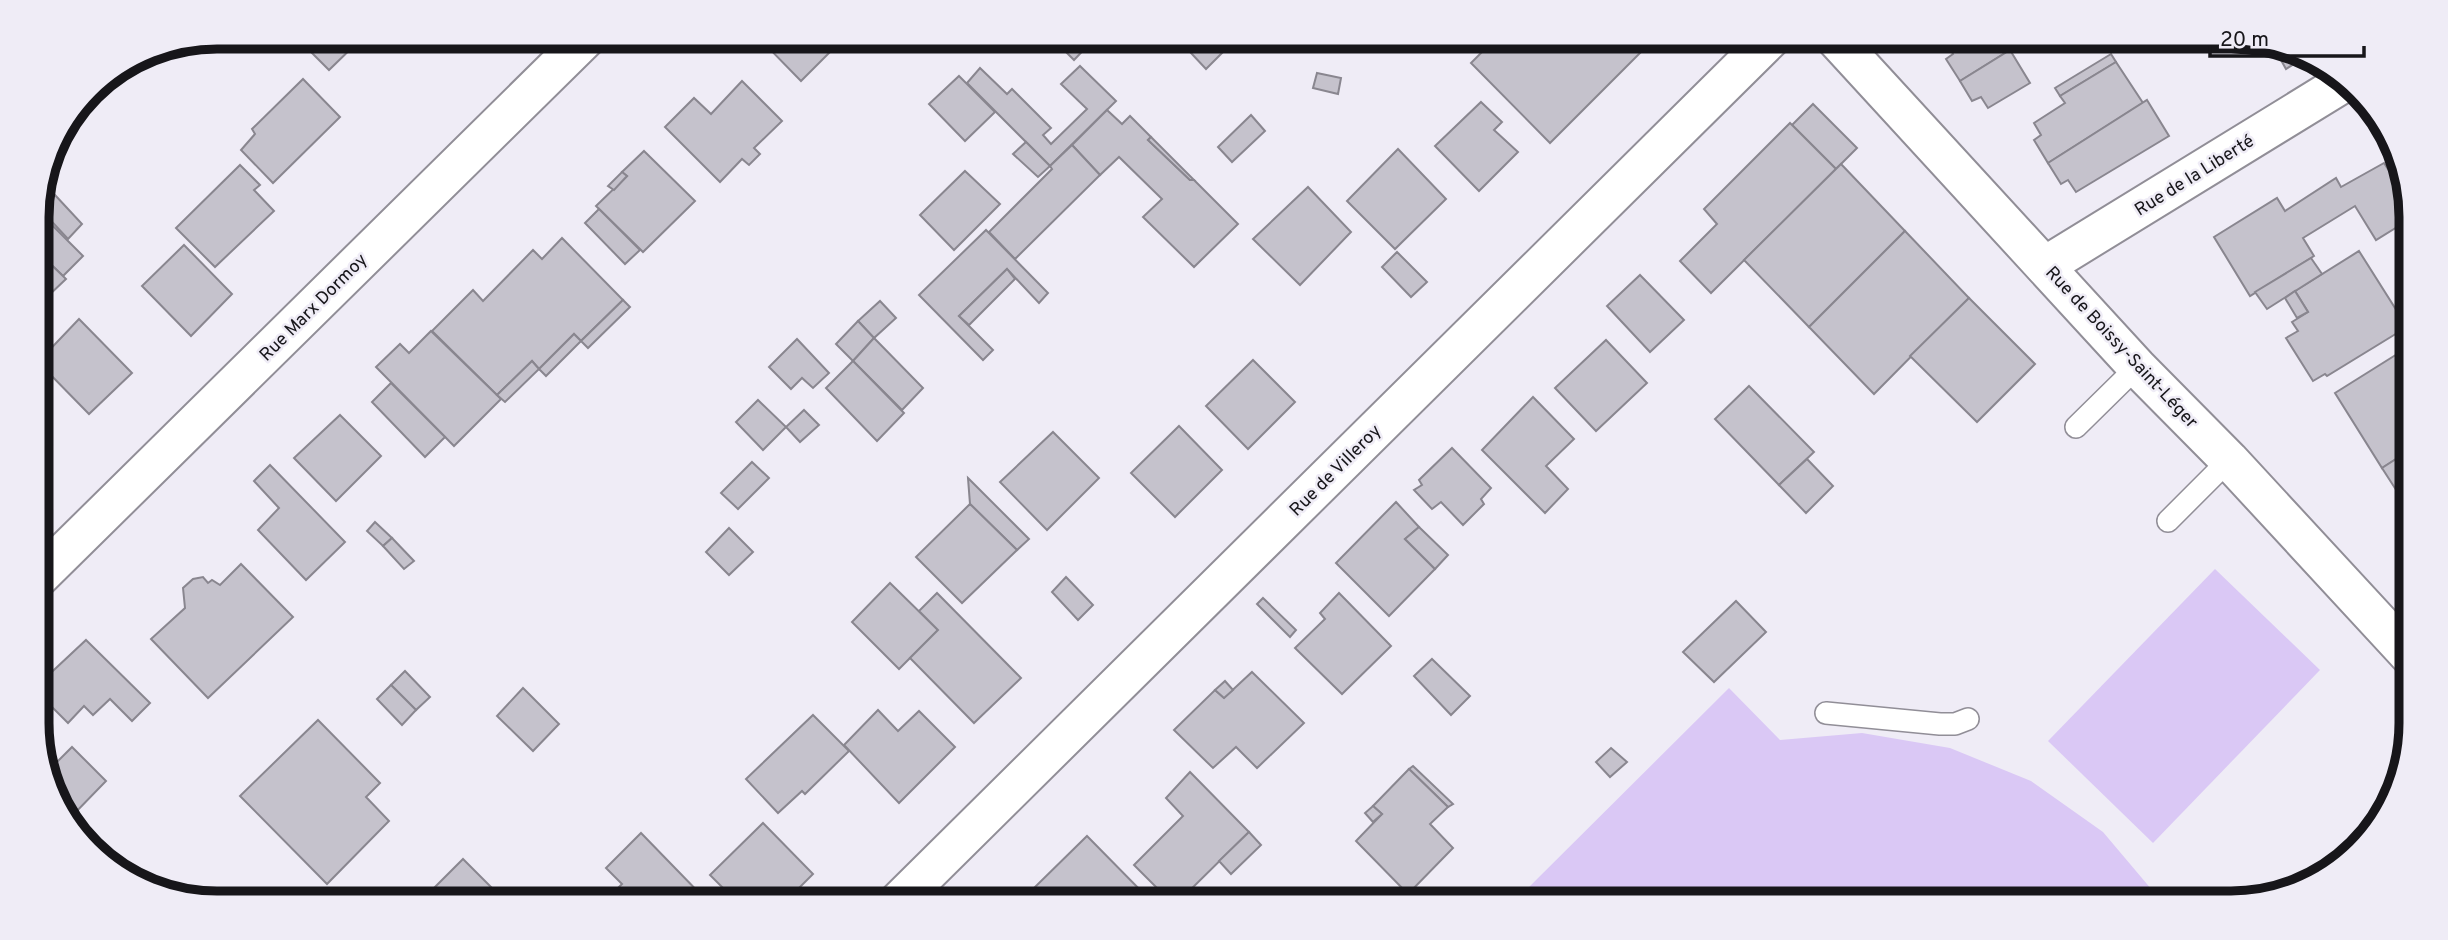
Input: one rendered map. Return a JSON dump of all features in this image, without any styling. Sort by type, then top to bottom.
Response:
[{"type":"street","name":"Rue Marx Dormoy","points":[[49,567],[575,49]]},
{"type":"street","name":"Rue de Villeroy","points":[[909,891],[1760,49]]},
{"type":"street","name":"Rue de Boissy-Saint-Léger","points":[[1845,49],[2137,367],[2230,460],[2399,644]]},
{"type":"street","name":"Rue de la Liberté","points":[[2045,266],[2337,87]]},
{"type":"lane","points":[[2076,427],[2137,367]]},
{"type":"lane","points":[[2168,521],[2230,460]]},
{"type":"lane","points":[[1826,713],[1940,724],[1955,724],[1968,719]]},
{"type":"shaded area","points":[[2215,569],[2320,670],[2153,843],[2048,741]]},
{"type":"shaded area","points":[[1729,688],[1780,740],[1862,733],[1950,748],[2031,781],[2103,832],[2153,891],[1525,891]]},
{"type":"building","points":[[308,49],[351,49],[329,70]]},
{"type":"building","points":[[770,49],[833,49],[801,81]]},
{"type":"building","points":[[1063,49],[1085,49],[1074,60]]},
{"type":"building","points":[[1187,49],[1226,49],[1206,69]]},
{"type":"building","points":[[1485,49],[1644,49],[1550,143],[1471,63]]},
{"type":"building","points":[[1950,49],[2012,49],[1960,81],[1946,59],[1953,54]]},
{"type":"building","points":[[2010,50],[2030,83],[1988,108],[1981,97],[1972,101],[1960,81]]},
{"type":"building","points":[[2111,54],[2116,62],[2060,96],[2055,88]]},
{"type":"building","points":[[2279,56],[2296,63],[2286,69]]},
{"type":"building","points":[[2116,62],[2143,103],[2048,163],[2034,140],[2041,135],[2034,123],[2065,103],[2060,96]]},
{"type":"building","points":[[1080,66],[1116,101],[1050,166],[967,83],[980,68],[1007,94],[1012,89],[1051,128],[1043,135],[1051,144],[1087,109],[1061,84]]},
{"type":"building","points":[[1317,73],[1341,78],[1338,94],[1313,88]]},
{"type":"building","points":[[959,76],[995,112],[965,141],[929,104]]},
{"type":"building","points":[[303,79],[340,117],[273,183],[241,150],[255,134],[252,129]]},
{"type":"building","points":[[742,81],[782,121],[754,148],[760,154],[749,165],[742,159],[720,182],[665,127],[694,98],[711,114]]},
{"type":"building","points":[[2147,100],[2169,136],[2076,192],[2068,180],[2061,184],[2048,163]]},
{"type":"building","points":[[1481,102],[1502,122],[1494,130],[1518,152],[1479,191],[1435,146]]},
{"type":"building","points":[[1813,104],[1857,148],[1836,169],[1792,125]]},
{"type":"building","points":[[1107,110],[1122,124],[1130,116],[1151,137],[1148,140],[1190,180],[1194,180],[1238,224],[1194,267],[1143,217],[1162,199],[1119,157],[1100,175],[1072,145]]},
{"type":"building","points":[[1251,115],[1265,131],[1232,162],[1218,147]]},
{"type":"building","points":[[1790,123],[1836,169],[1711,293],[1680,261],[1717,224],[1704,209]]},
{"type":"building","points":[[1151,137],[1194,180],[1190,180],[1148,140]]},
{"type":"building","points":[[1026,142],[1050,166],[1038,177],[1013,154]]},
{"type":"building","points":[[1072,145],[1100,175],[1015,259],[989,232]]},
{"type":"building","points":[[1398,149],[1446,199],[1395,249],[1347,201]]},
{"type":"building","points":[[644,151],[695,201],[643,252],[596,206],[627,176],[622,172]]},
{"type":"building","points":[[2384,163],[2394,178],[2398,195],[2399,226],[2376,240],[2355,206],[2303,238],[2314,256],[2250,296],[2214,237],[2277,198],[2285,211],[2336,178],[2341,187]]},
{"type":"building","points":[[1841,164],[1905,231],[1809,327],[1744,260]]},
{"type":"building","points":[[240,165],[260,185],[254,190],[274,211],[215,267],[176,228]]},
{"type":"building","points":[[965,171],[1000,204],[954,250],[920,215]]},
{"type":"building","points":[[622,172],[627,176],[614,190],[608,186]]},
{"type":"building","points":[[1308,187],[1351,232],[1300,285],[1253,239]]},
{"type":"building","points":[[55,195],[82,224],[68,239],[49,219],[49,201]]},
{"type":"building","points":[[599,209],[640,250],[625,264],[585,223]]},
{"type":"building","points":[[49,222],[83,256],[63,276],[49,263]]},
{"type":"building","points":[[986,230],[1048,293],[1039,303],[1007,269],[959,316],[993,350],[983,360],[919,295]]},
{"type":"building","points":[[1905,231],[1969,298],[1874,394],[1809,327]]},
{"type":"building","points":[[562,238],[623,300],[581,341],[574,334],[539,369],[532,361],[497,395],[432,331],[473,290],[483,301],[533,250],[542,259]]},
{"type":"building","points":[[184,245],[232,294],[191,336],[142,286]]},
{"type":"building","points":[[2359,251],[2399,314],[2399,332],[2327,376],[2325,374],[2313,381],[2286,338],[2298,331],[2292,322],[2308,312],[2295,291]]},
{"type":"building","points":[[1397,252],[1427,282],[1411,297],[1382,267]]},
{"type":"building","points":[[2311,258],[2322,274],[2267,309],[2255,292]]},
{"type":"building","points":[[49,263],[66,279],[49,295]]},
{"type":"building","points":[[1007,269],[1015,279],[969,325],[959,316]]},
{"type":"building","points":[[1640,275],[1684,320],[1650,352],[1607,306]]},
{"type":"building","points":[[2295,291],[2308,312],[2297,318],[2285,298]]},
{"type":"building","points":[[1969,298],[2035,364],[1977,422],[1910,356]]},
{"type":"building","points":[[623,300],[630,307],[588,348],[581,341]]},
{"type":"building","points":[[880,301],[896,318],[874,338],[858,321]]},
{"type":"building","points":[[79,319],[132,373],[89,414],[49,373],[49,350]]},
{"type":"building","points":[[858,321],[874,338],[853,361],[836,344]]},
{"type":"building","points":[[431,331],[501,399],[454,446],[376,367],[400,344],[409,353]]},
{"type":"building","points":[[574,334],[581,341],[546,376],[539,369]]},
{"type":"building","points":[[874,338],[923,388],[902,410],[853,361]]},
{"type":"building","points":[[797,339],[829,373],[813,388],[802,378],[791,389],[769,367]]},
{"type":"building","points":[[1606,340],[1647,383],[1596,431],[1555,388]]},
{"type":"building","points":[[2399,353],[2399,457],[2382,468],[2335,393]]},
{"type":"building","points":[[1253,360],[1295,402],[1248,449],[1206,406]]},
{"type":"building","points":[[532,361],[539,369],[505,402],[497,395]]},
{"type":"building","points":[[853,361],[904,413],[877,441],[826,388]]},
{"type":"building","points":[[391,383],[445,437],[425,457],[372,402]]},
{"type":"building","points":[[1749,386],[1814,452],[1779,485],[1715,419]]},
{"type":"building","points":[[1533,397],[1574,439],[1546,466],[1568,489],[1545,513],[1482,450]]},
{"type":"building","points":[[758,400],[786,427],[763,450],[736,422]]},
{"type":"building","points":[[804,410],[819,425],[800,442],[786,427]]},
{"type":"building","points":[[340,415],[381,456],[336,501],[294,458]]},
{"type":"building","points":[[1179,426],[1222,470],[1175,517],[1131,473]]},
{"type":"building","points":[[1053,432],[1099,478],[1047,530],[1000,482]]},
{"type":"building","points":[[1452,448],[1491,488],[1481,499],[1484,504],[1463,525],[1441,502],[1432,509],[1414,490],[1422,485],[1419,480]]},
{"type":"building","points":[[2399,457],[2399,494],[2382,468]]},
{"type":"building","points":[[1807,459],[1833,486],[1806,513],[1779,485]]},
{"type":"building","points":[[752,462],[769,478],[738,509],[721,493]]},
{"type":"building","points":[[270,465],[345,542],[306,580],[258,530],[279,508],[254,481]]},
{"type":"building","points":[[968,478],[1029,539],[1017,550],[970,504]]},
{"type":"building","points":[[1396,502],[1419,527],[1405,539],[1435,569],[1389,616],[1336,563]]},
{"type":"building","points":[[970,504],[1017,550],[962,603],[916,557]]},
{"type":"building","points":[[375,522],[392,538],[383,546],[367,531]]},
{"type":"building","points":[[1419,527],[1448,555],[1435,569],[1405,539]]},
{"type":"building","points":[[729,528],[753,552],[729,575],[706,552]]},
{"type":"building","points":[[392,538],[414,561],[404,569],[383,546]]},
{"type":"building","points":[[241,564],[293,617],[208,698],[151,639],[185,608],[183,588],[193,579],[203,577],[208,583],[212,580],[220,585]]},
{"type":"building","points":[[1066,577],[1093,605],[1078,620],[1052,592]]},
{"type":"building","points":[[890,583],[938,630],[899,669],[852,622]]},
{"type":"building","points":[[937,593],[1021,678],[974,723],[910,658],[938,630],[919,611]]},
{"type":"building","points":[[1339,593],[1391,646],[1342,694],[1295,648],[1325,619],[1320,613]]},
{"type":"building","points":[[1263,598],[1296,630],[1290,637],[1257,604]]},
{"type":"building","points":[[1736,601],[1766,632],[1714,682],[1683,652]]},
{"type":"building","points":[[86,640],[150,703],[132,721],[110,699],[93,715],[84,706],[68,723],[49,704],[49,675]]},
{"type":"building","points":[[1432,659],[1470,696],[1451,715],[1414,676]]},
{"type":"building","points":[[405,671],[430,697],[416,710],[391,685]]},
{"type":"building","points":[[1252,672],[1304,723],[1257,768],[1236,747],[1213,768],[1174,730],[1215,690],[1224,698]]},
{"type":"building","points":[[1225,681],[1233,690],[1224,698],[1215,690]]},
{"type":"building","points":[[391,685],[416,710],[402,725],[377,699]]},
{"type":"building","points":[[523,688],[559,724],[533,751],[497,716]]},
{"type":"building","points":[[878,710],[898,731],[919,711],[955,747],[899,803],[844,745]]},
{"type":"building","points":[[813,715],[849,751],[805,794],[802,791],[778,813],[746,779]]},
{"type":"building","points":[[318,720],[380,783],[366,797],[389,821],[327,884],[240,796]]},
{"type":"building","points":[[72,747],[106,781],[75,813],[66,797],[55,764]]},
{"type":"building","points":[[1611,748],[1627,762],[1610,777],[1596,762]]},
{"type":"building","points":[[1413,766],[1453,804],[1448,807],[1409,769]]},
{"type":"building","points":[[1409,769],[1448,807],[1430,824],[1453,848],[1411,891],[1405,891],[1356,841],[1382,814],[1373,806]]},
{"type":"building","points":[[1190,772],[1249,832],[1189,891],[1160,891],[1134,865],[1183,816],[1166,798]]},
{"type":"building","points":[[1373,806],[1382,814],[1373,822],[1365,813]]},
{"type":"building","points":[[763,823],[813,874],[796,891],[726,891],[710,875]]},
{"type":"building","points":[[1249,832],[1261,845],[1231,874],[1219,861]]},
{"type":"building","points":[[641,833],[697,891],[615,891],[622,884],[606,868]]},
{"type":"building","points":[[1087,836],[1141,891],[1039,891],[1035,887]]},
{"type":"building","points":[[463,859],[495,891],[431,891]]}]
